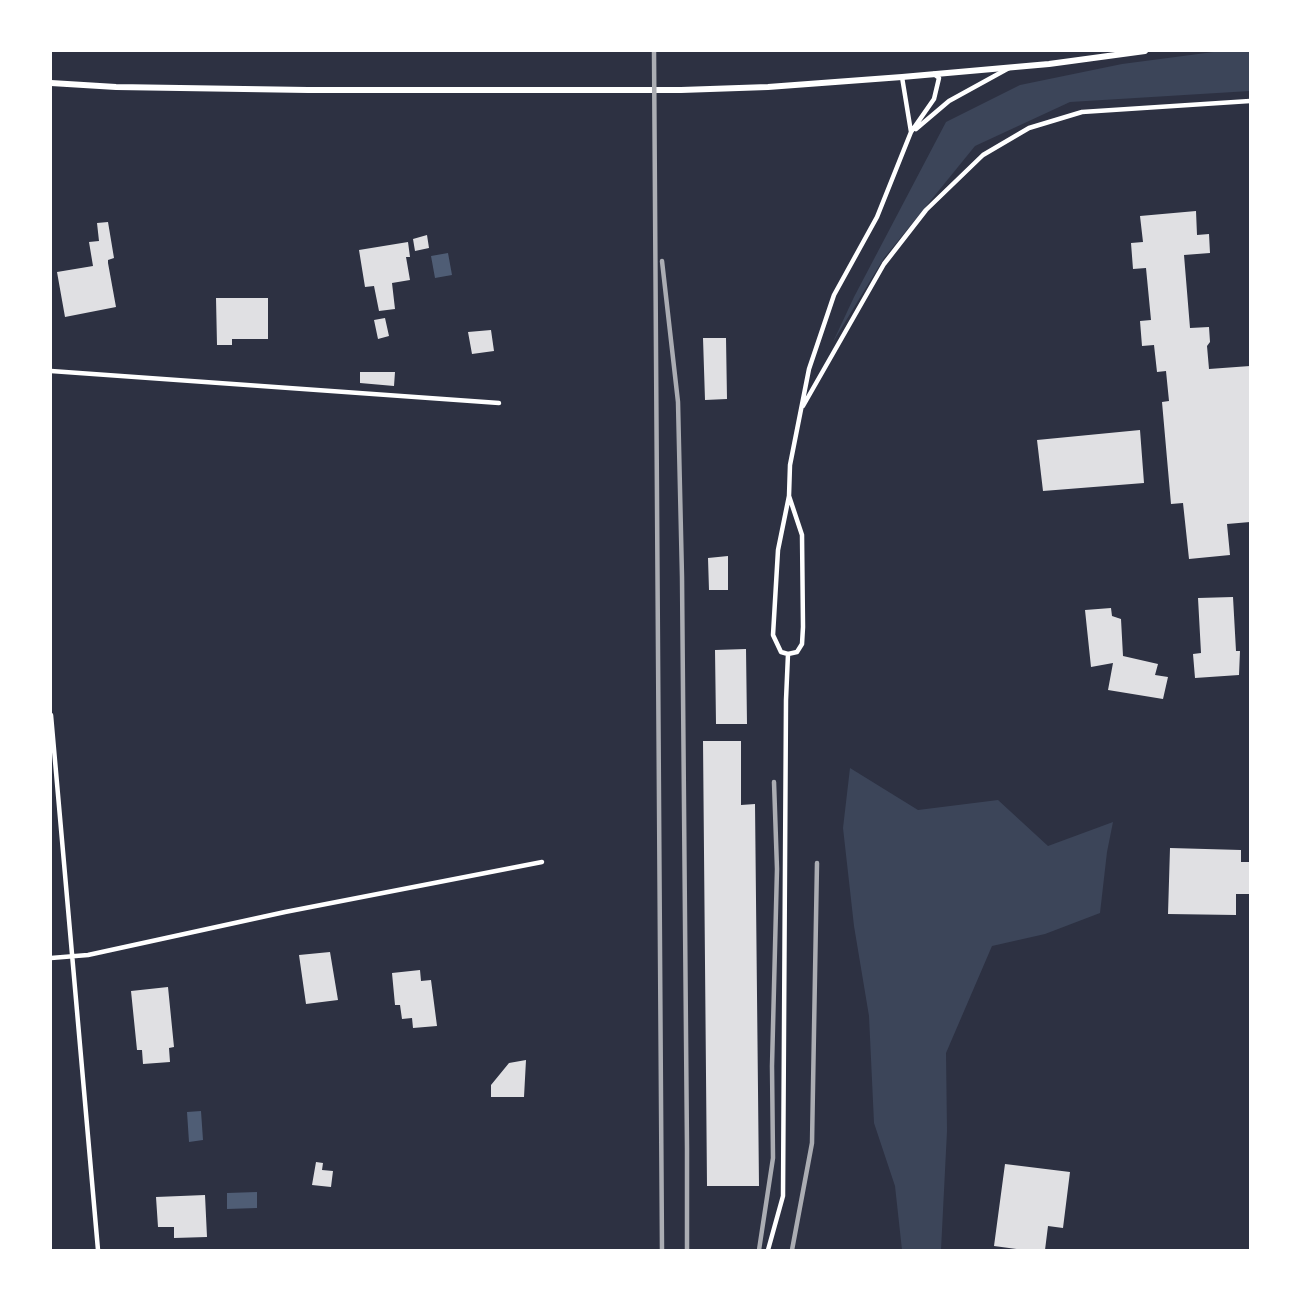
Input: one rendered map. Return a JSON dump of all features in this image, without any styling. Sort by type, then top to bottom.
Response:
[{"type":"street","points":[[51,82],[127,87],[681,90],[768,87],[902,77],[1049,64],[1145,51]]},
{"type":"lane","points":[[911,132],[949,101],[1012,67]]},
{"type":"lane","points":[[789,496],[802,535],[803,627],[802,644],[797,652],[788,654],[781,652],[773,635],[778,550],[789,496],[790,465],[808,369],[834,295],[877,216],[911,132],[934,99],[939,78],[934,74]]},
{"type":"lane","points":[[902,77],[911,132]]},
{"type":"lane","points":[[801,410],[884,264],[926,210],[983,155],[1029,128],[1082,112],[1250,100]]},
{"type":"lane","points":[[51,370],[499,403]]},
{"type":"lane","points":[[768,1250],[783,1196],[788,654]]},
{"type":"lane","points":[[51,715],[98,1250]]},
{"type":"lane","points":[[51,958],[88,955],[285,912],[542,862]]},
{"type":"shaded area","points":[[1221,51],[1250,51],[1250,91],[1070,102],[975,146],[884,258],[833,342],[854,297],[946,122],[1020,85],[1122,64]]},
{"type":"shaded area","points":[[448,253],[452,275],[435,278],[431,256]]},
{"type":"shaded area","points":[[850,768],[918,810],[998,800],[1048,846],[1113,822],[1100,913],[1045,934],[992,946],[946,1053],[947,1131],[941,1250],[902,1250],[895,1186],[874,1123],[869,1016],[854,926],[843,828]]},
{"type":"shaded area","points":[[201,1111],[203,1140],[189,1142],[187,1112]]},
{"type":"shaded area","points":[[257,1192],[257,1208],[227,1209],[227,1193]]},
{"type":"building","points":[[1196,211],[1197,235],[1209,234],[1210,253],[1184,255],[1190,328],[1209,327],[1210,342],[1207,346],[1209,369],[1250,366],[1250,522],[1227,524],[1230,555],[1189,559],[1183,503],[1171,504],[1162,402],[1169,401],[1166,371],[1157,372],[1154,345],[1142,346],[1140,321],[1151,320],[1146,268],[1133,269],[1131,243],[1143,242],[1140,216]]},
{"type":"building","points":[[108,222],[114,258],[108,260],[108,263],[116,307],[65,317],[57,272],[93,266],[89,242],[99,241],[97,223]]},
{"type":"building","points":[[427,235],[429,248],[415,251],[413,239]]},
{"type":"building","points":[[408,242],[410,257],[406,257],[410,280],[392,283],[395,309],[379,311],[374,286],[365,287],[359,250]]},
{"type":"building","points":[[216,298],[268,298],[268,339],[232,339],[232,345],[217,345]]},
{"type":"building","points":[[385,318],[389,336],[378,339],[374,320]]},
{"type":"building","points":[[491,330],[494,351],[472,354],[468,332]]},
{"type":"building","points":[[703,338],[726,338],[727,399],[705,400]]},
{"type":"building","points":[[360,372],[395,372],[394,386],[360,383]]},
{"type":"building","points":[[1140,430],[1144,483],[1043,491],[1037,440]]},
{"type":"building","points":[[728,556],[728,590],[709,590],[708,558]]},
{"type":"building","points":[[1233,597],[1236,651],[1240,651],[1239,675],[1195,678],[1193,654],[1201,653],[1198,598]]},
{"type":"building","points":[[1111,608],[1112,616],[1121,619],[1123,656],[1158,664],[1155,675],[1168,677],[1163,699],[1108,690],[1113,663],[1091,667],[1085,610]]},
{"type":"building","points":[[746,649],[747,724],[716,724],[715,650]]},
{"type":"building","points":[[703,741],[741,741],[741,805],[755,804],[759,1186],[707,1186]]},
{"type":"building","points":[[1170,848],[1241,850],[1241,862],[1250,862],[1250,894],[1236,894],[1236,915],[1168,914]]},
{"type":"building","points":[[330,952],[338,1000],[306,1004],[299,955]]},
{"type":"building","points":[[420,970],[421,981],[431,980],[437,1026],[413,1028],[412,1018],[402,1019],[400,1005],[395,1005],[392,973]]},
{"type":"building","points":[[168,987],[174,1047],[169,1048],[170,1062],[143,1064],[142,1050],[137,1050],[131,991]]},
{"type":"building","points":[[526,1060],[524,1097],[491,1097],[491,1085],[509,1063]]},
{"type":"building","points":[[316,1162],[323,1163],[322,1170],[333,1171],[331,1187],[312,1185]]},
{"type":"building","points":[[1005,1164],[1070,1172],[1063,1228],[1048,1226],[1045,1250],[994,1246]]},
{"type":"building","points":[[205,1195],[207,1237],[174,1238],[174,1227],[158,1227],[156,1197]]},
{"type":"railway","points":[[654,51],[662,1250]]},
{"type":"railway","points":[[662,261],[678,402],[682,577],[687,1250]]},
{"type":"railway","points":[[759,1250],[773,1158],[772,1066],[777,869],[774,782]]},
{"type":"railway","points":[[792,1250],[812,1143],[817,863]]}]
